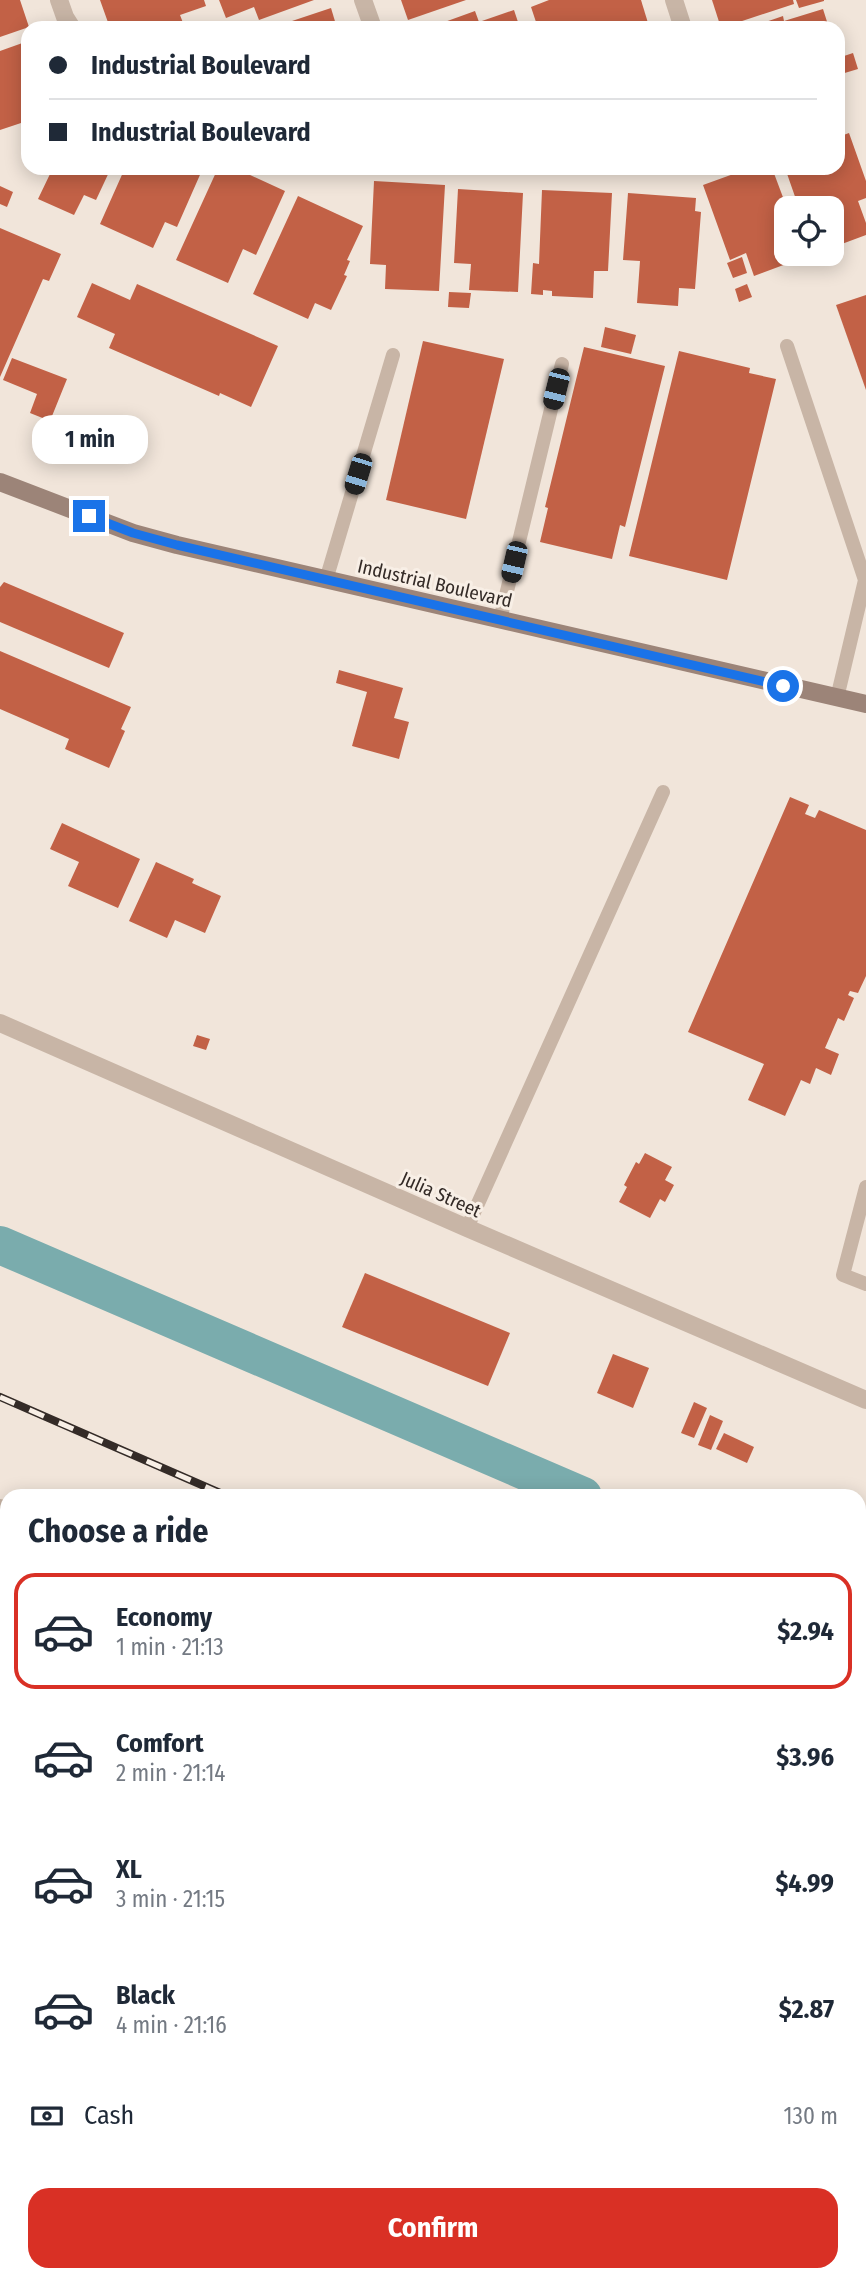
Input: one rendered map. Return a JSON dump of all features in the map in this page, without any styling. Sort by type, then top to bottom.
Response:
[{"type":"main road","name":"Industrial Boulevard","points":[[0,482],[133,533],[866,704]]},
{"type":"street","points":[[59,0],[68,21]]},
{"type":"street","points":[[363,0],[370,21]]},
{"type":"street","points":[[674,0],[681,21]]},
{"type":"street","name":"Julia Street","points":[[0,1023],[866,1400]]},
{"type":"lane","points":[[786,346],[865,580],[837,698]]},
{"type":"lane","points":[[326,580],[393,355]]},
{"type":"lane","points":[[500,620],[562,365]]},
{"type":"lane","points":[[467,1228],[663,792]]},
{"type":"lane","points":[[866,1187],[843,1275],[866,1284]]},
{"type":"building","points":[[0,0],[20,0],[27,21],[21,21],[21,30],[0,37]]},
{"type":"building","points":[[100,0],[204,0],[206,6],[180,15],[182,21],[108,21]]},
{"type":"building","points":[[219,0],[314,0],[259,20],[254,7],[226,18]]},
{"type":"building","points":[[401,0],[466,0],[408,20]]},
{"type":"building","points":[[549,0],[641,0],[647,21],[536,21],[531,7]]},
{"type":"building","points":[[712,0],[793,0],[794,4],[742,21],[719,21]]},
{"type":"building","points":[[796,0],[824,0],[824,1],[799,8]]},
{"type":"building","points":[[331,8],[335,21],[292,21]]},
{"type":"building","points":[[823,9],[827,21],[784,21]]},
{"type":"building","points":[[514,10],[518,21],[482,21]]},
{"type":"building","points":[[475,11],[479,21],[447,21]]},
{"type":"building","points":[[783,16],[784,21],[768,21]]},
{"type":"building","points":[[21,44],[21,123],[0,130],[0,51]]},
{"type":"building","points":[[853,53],[858,69],[845,73],[845,56]]},
{"type":"building","points":[[849,133],[866,181],[866,198],[858,201],[866,223],[866,235],[844,243],[844,196],[795,196],[787,175],[845,175],[845,134]]},
{"type":"building","points":[[50,175],[108,175],[96,200],[84,195],[74,215],[38,199]]},
{"type":"building","points":[[122,175],[200,175],[177,227],[165,222],[153,248],[100,224]]},
{"type":"building","points":[[215,175],[250,175],[285,191],[256,255],[243,249],[228,283],[176,260]]},
{"type":"building","points":[[731,175],[775,175],[782,196],[774,196],[774,266],[781,266],[754,276],[746,253],[730,260],[703,185]]},
{"type":"building","points":[[374,181],[445,185],[439,291],[385,289],[386,265],[370,264]]},
{"type":"building","points":[[0,186],[13,192],[7,207],[0,204]]},
{"type":"building","points":[[458,189],[523,193],[518,292],[469,290],[471,264],[454,263]]},
{"type":"building","points":[[542,190],[612,193],[608,271],[594,271],[593,298],[552,296],[552,291],[543,290],[543,295],[531,294],[533,263],[539,264]]},
{"type":"building","points":[[628,193],[696,198],[695,211],[701,212],[695,289],[679,288],[678,306],[637,303],[640,261],[623,260]]},
{"type":"building","points":[[298,196],[363,226],[347,260],[350,261],[344,275],[347,276],[331,310],[315,303],[308,319],[253,294]]},
{"type":"building","points":[[0,228],[61,254],[49,281],[43,279],[0,377]]},
{"type":"building","points":[[742,257],[747,273],[733,278],[727,263]]},
{"type":"building","points":[[92,283],[130,300],[137,284],[278,346],[251,407],[220,393],[219,396],[109,348],[115,334],[77,317]]},
{"type":"building","points":[[747,284],[752,297],[739,302],[735,289]]},
{"type":"building","points":[[449,292],[471,293],[469,308],[448,307]]},
{"type":"building","points":[[866,295],[866,390],[836,305]]},
{"type":"building","points":[[605,327],[636,335],[631,354],[601,347]]},
{"type":"building","points":[[423,341],[504,359],[466,519],[386,500]]},
{"type":"building","points":[[584,347],[665,366],[625,527],[620,525],[612,559],[540,542],[548,508],[545,507]]},
{"type":"building","points":[[679,351],[750,368],[749,373],[776,379],[727,580],[629,556]]},
{"type":"building","points":[[12,358],[67,379],[50,421],[30,413],[37,394],[3,380]]},
{"type":"building","points":[[4,582],[124,633],[109,668],[0,622],[0,587]]},
{"type":"building","points":[[0,651],[131,707],[121,729],[125,731],[109,768],[65,749],[69,739],[0,709]]},
{"type":"building","points":[[339,670],[403,688],[394,718],[409,722],[399,759],[352,746],[367,692],[336,683]]},
{"type":"building","points":[[790,797],[809,805],[805,814],[815,818],[819,810],[866,830],[866,976],[858,993],[850,991],[848,995],[854,998],[844,1021],[838,1018],[825,1048],[839,1054],[831,1075],[816,1068],[810,1084],[801,1080],[785,1116],[748,1100],[764,1064],[688,1032]]},
{"type":"building","points":[[62,823],[140,859],[118,908],[68,886],[79,862],[50,849]]},
{"type":"building","points":[[156,862],[194,879],[192,883],[221,896],[205,933],[175,920],[167,938],[129,921]]},
{"type":"building","points":[[197,1035],[210,1039],[206,1050],[193,1046]]},
{"type":"building","points":[[645,1153],[672,1167],[665,1180],[674,1185],[665,1202],[660,1199],[650,1218],[619,1202],[636,1162],[639,1164]]},
{"type":"building","points":[[365,1273],[510,1333],[488,1386],[342,1327]]},
{"type":"building","points":[[613,1354],[649,1368],[633,1408],[597,1393]]},
{"type":"building","points":[[694,1402],[707,1408],[694,1438],[681,1433]]},
{"type":"building","points":[[710,1415],[723,1421],[711,1450],[698,1445]]},
{"type":"building","points":[[724,1433],[754,1447],[747,1463],[716,1449]]},
{"type":"waterway","points":[[0,1245],[567,1489]]},
{"type":"railway","points":[[0,1397],[211,1489]]},
{"type":"route","points":[[89,516],[133,533],[177,545],[783,686]]}]
